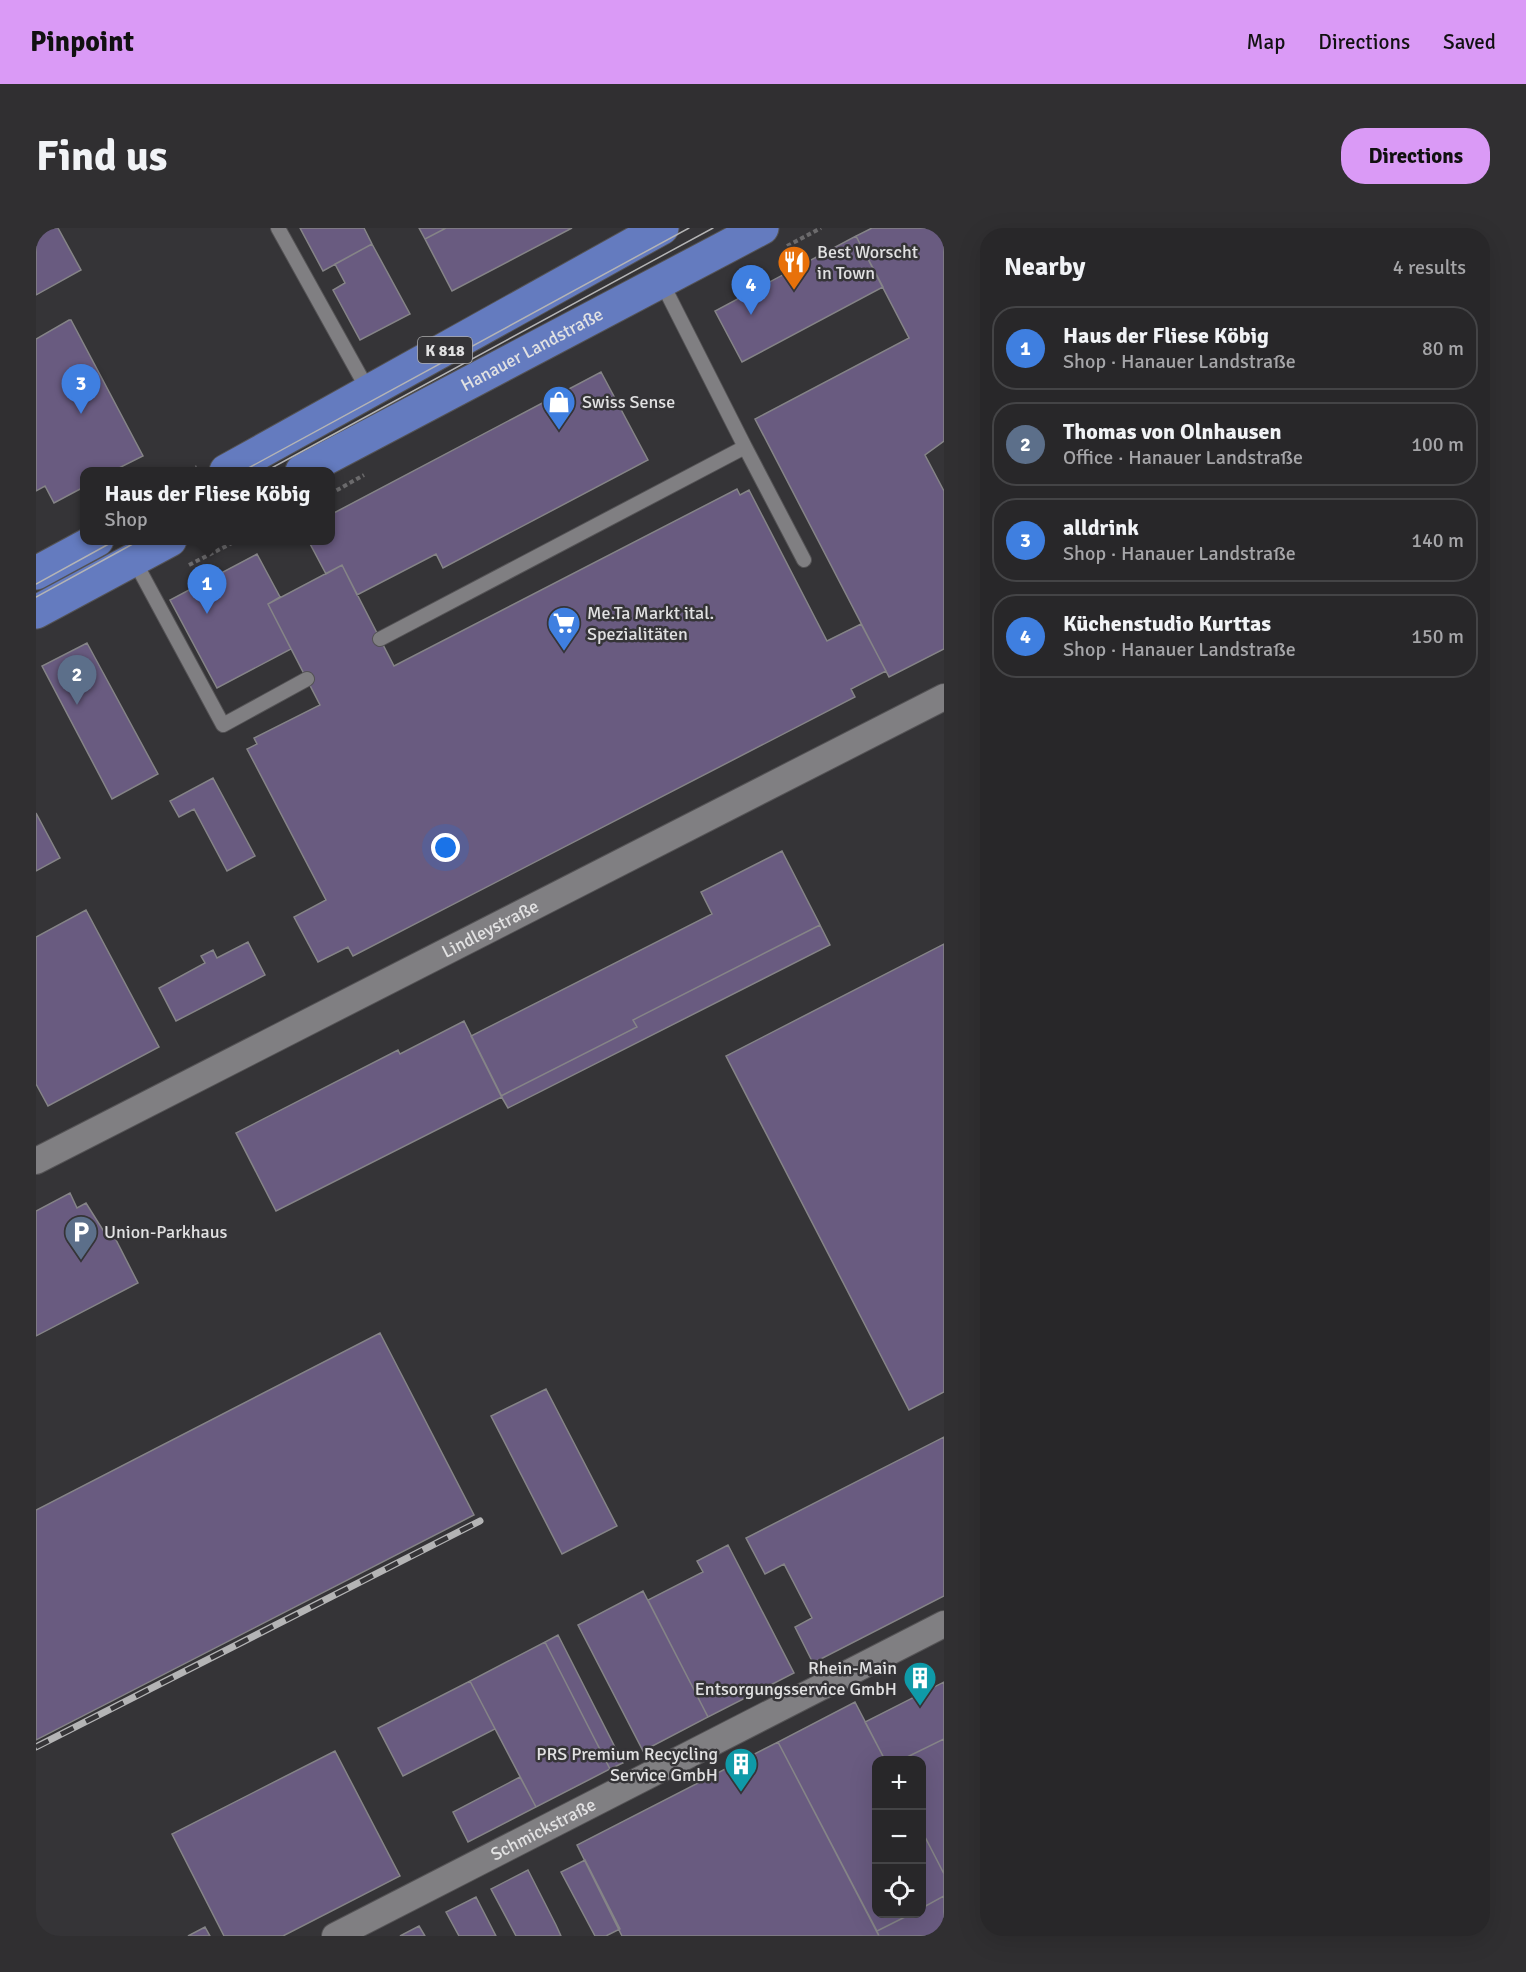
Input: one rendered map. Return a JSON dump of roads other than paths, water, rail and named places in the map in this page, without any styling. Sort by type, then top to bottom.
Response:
[{"type":"main road","name":"K 818","points":[[233,467],[662,228]]},
{"type":"main road","name":"Hanauer Landstraße","points":[[309,467],[762,228]]},
{"type":"main road","points":[[36,573],[88,545]]},
{"type":"main road","points":[[36,612],[161,545]]},
{"type":"street","name":"Lindleystraße","points":[[36,1161],[944,697]]},
{"type":"street","name":"Schmickstraße","points":[[335,1936],[944,1624]]},
{"type":"lane","points":[[278,228],[369,392]]},
{"type":"lane","points":[[660,280],[804,560]]},
{"type":"lane","points":[[380,639],[745,447]]},
{"type":"lane","points":[[134,560],[223,725],[307,679]]},
{"type":"tram line","points":[[250,467],[689,228]]},
{"type":"tram line","points":[[273,467],[713,228]]},
{"type":"tram line","points":[[36,584],[107,545]]},
{"type":"tram line","points":[[36,597],[131,545]]},
{"type":"railway","points":[[36,1747],[480,1521]]},
{"type":"place","name":"Best Worscht in Town","points":[[794,291]]},
{"type":"place","name":"Küchenstudio Kurttas","points":[[751,315]]},
{"type":"place","name":"alldrink","points":[[81,414]]},
{"type":"place","name":"Swiss Sense","points":[[559,431]]},
{"type":"place","name":"Haus der Fliese Köbig","points":[[207,614]]},
{"type":"place","name":"Me.Ta Markt ital. Spezialitäten","points":[[564,652]]},
{"type":"place","name":"Thomas von Olnhausen","points":[[77,705]]},
{"type":"place","name":"Union-Parkhaus","points":[[81,1261]]},
{"type":"place","name":"Rhein-Main Entsorgungsservice GmbH","points":[[920,1707]]},
{"type":"place","name":"PRS Premium Recycling Service GmbH","points":[[741,1793]]}]
